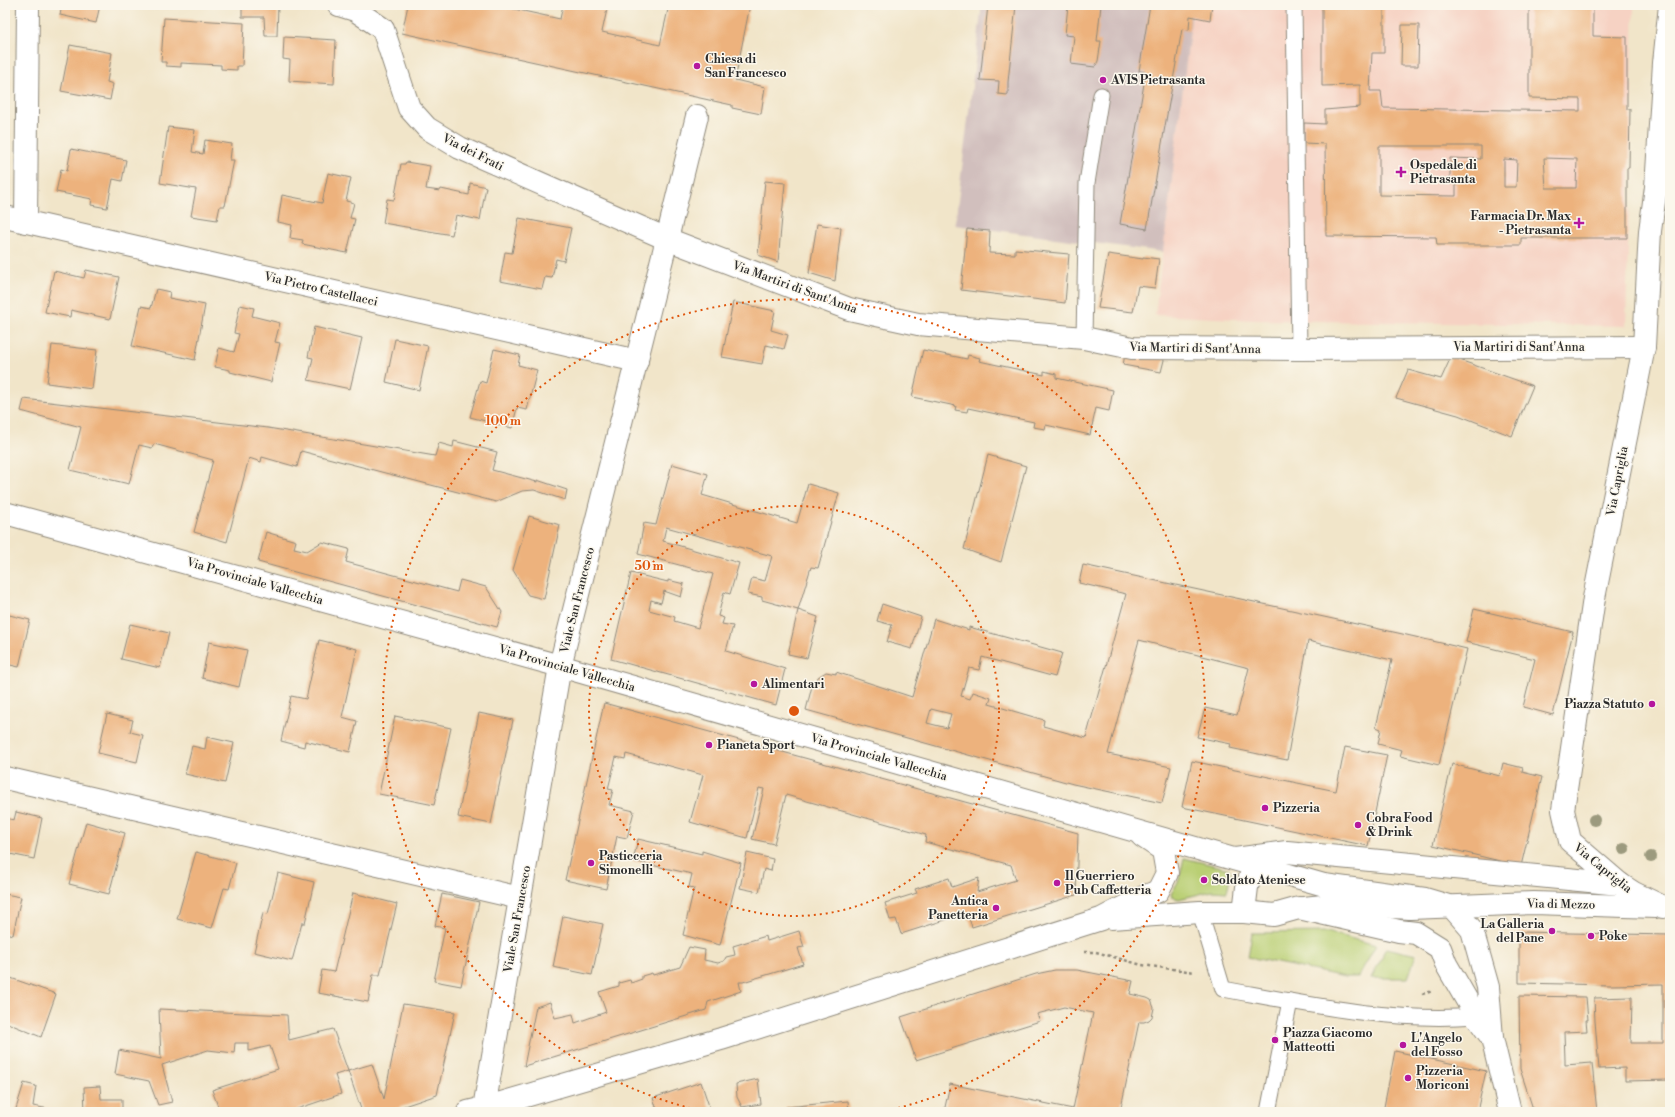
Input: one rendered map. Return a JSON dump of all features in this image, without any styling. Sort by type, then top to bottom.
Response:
[{"type":"street","points":[[15,219],[28,5]]},
{"type":"street","name":"Via dei Frati","points":[[338,5],[355,10],[383,29],[409,108],[427,128],[460,148],[666,239]]},
{"type":"street","name":"Via Capriglia","points":[[1666,907],[1634,893],[1620,884],[1570,841],[1563,810],[1594,598],[1644,347],[1650,231],[1663,187],[1664,64],[1670,5]]},
{"type":"street","name":"Viale San Francesco","points":[[476,1110],[520,898],[560,666],[697,116]]},
{"type":"street","name":"Via Pietro Castellacci","points":[[15,219],[637,361]]},
{"type":"street","name":"Via Martiri di Sant'Anna","points":[[666,239],[849,309],[918,324],[1084,338],[1132,348],[1299,349],[1644,347]]},
{"type":"street","name":"Via Provinciale Vallecchia","points":[[5,513],[560,666],[1128,828]]},
{"type":"street","points":[[5,778],[520,898]]},
{"type":"street","points":[[1128,828],[1324,884],[1425,899],[1452,906],[1472,930],[1478,951],[1488,987],[1492,1038],[1510,1112]]},
{"type":"street","points":[[476,1110],[721,1039],[1101,919],[1141,898],[1158,892],[1167,873],[1163,850],[1128,828]]},
{"type":"street","points":[[1245,862],[1286,852],[1620,884]]},
{"type":"street","points":[[1244,912],[1247,887],[1245,862]]},
{"type":"street","name":"Via di Mezzo","points":[[1452,906],[1534,903],[1666,907]]},
{"type":"street","points":[[1101,919],[1200,912],[1244,912],[1274,915],[1300,908],[1341,904],[1410,908],[1452,906]]},
{"type":"street","points":[[1300,908],[1399,931],[1416,933],[1440,948],[1446,964],[1476,1016],[1492,1038]]},
{"type":"lane","points":[[1294,5],[1299,349]]},
{"type":"lane","points":[[1084,338],[1087,183],[1101,96]]},
{"type":"lane","points":[[1200,912],[1223,989],[1352,1011],[1449,1018],[1476,1016]]},
{"type":"lane","points":[[1268,1112],[1290,1001]]},
{"type":"path","points":[[1081,953],[1096,952],[1142,965],[1218,974]]},
{"type":"path","points":[[1420,994],[1435,990]]},
{"type":"shaded area","points":[[982,5],[1193,5],[1163,252],[955,225]]},
{"type":"shaded area","name":"Ospedale di Pietrasanta","points":[[1193,5],[1634,5],[1626,326],[1255,320],[1155,315]]},
{"type":"green space","points":[[1184,858],[1229,869],[1231,873],[1227,892],[1212,891],[1179,899],[1172,897],[1171,894],[1179,880]]},
{"type":"green space","points":[[1327,932],[1376,945],[1358,977],[1345,977],[1248,957],[1252,933]]},
{"type":"green space","points":[[1387,948],[1416,955],[1408,978],[1371,978]]},
{"type":"building","points":[[62,5],[100,5],[96,23],[60,15]]},
{"type":"building","points":[[242,5],[278,5],[277,36],[265,36],[264,17],[242,17]]},
{"type":"building","points":[[408,5],[496,5],[560,19],[563,5],[608,5],[602,32],[660,45],[669,5],[750,5],[735,80],[765,87],[761,114],[732,108],[732,105],[402,33]]},
{"type":"building","points":[[988,5],[1016,5],[1008,95],[998,94],[999,81],[980,80]]},
{"type":"building","points":[[1068,5],[1101,5],[1097,41],[1101,41],[1098,61],[1095,67],[1071,64],[1074,36],[1065,35]]},
{"type":"building","points":[[1150,5],[1212,5],[1210,20],[1190,16],[1189,30],[1182,29],[1147,229],[1120,224],[1146,72],[1139,71]]},
{"type":"building","points":[[1322,5],[1384,5],[1384,53],[1372,53],[1370,91],[1381,91],[1383,108],[1580,111],[1580,99],[1529,98],[1529,6],[1593,7],[1593,36],[1627,37],[1627,109],[1630,109],[1629,168],[1627,168],[1627,238],[1521,238],[1521,245],[1437,245],[1436,237],[1326,236],[1325,144],[1304,143],[1304,123],[1325,124],[1325,110],[1360,107],[1360,85],[1322,86]],"holes":[[[1379,146],[1481,146],[1481,159],[1450,158],[1450,182],[1456,183],[1456,196],[1379,195]],[[1544,158],[1577,159],[1576,188],[1546,188]],[[1504,159],[1517,160],[1516,187],[1504,187]]]},
{"type":"building","points":[[164,18],[244,23],[242,66],[237,66],[237,70],[221,69],[221,65],[181,63],[181,67],[166,66],[166,62],[161,62]]},
{"type":"building","points":[[1402,25],[1419,25],[1418,66],[1401,66]]},
{"type":"building","points":[[284,37],[336,40],[334,84],[289,81],[290,60],[283,59]]},
{"type":"building","points":[[70,45],[112,53],[107,82],[113,84],[110,100],[61,91]]},
{"type":"building","points":[[168,127],[195,130],[192,152],[203,154],[205,140],[232,144],[230,160],[234,160],[225,206],[220,206],[217,220],[191,216],[196,189],[160,183]]},
{"type":"building","points":[[71,149],[126,160],[122,181],[113,179],[107,208],[91,205],[92,199],[56,192],[61,169],[67,171]]},
{"type":"building","points":[[406,162],[430,166],[426,189],[440,191],[441,189],[469,195],[470,183],[486,187],[480,220],[456,215],[452,235],[383,223],[387,199],[394,200],[401,164],[405,164]]},
{"type":"building","points":[[328,173],[351,178],[346,201],[354,203],[350,218],[355,219],[347,253],[302,244],[303,240],[290,238],[292,225],[278,222],[282,195],[322,203]]},
{"type":"building","points":[[765,181],[785,183],[778,262],[758,255]]},
{"type":"building","points":[[519,218],[571,228],[564,261],[556,259],[552,278],[545,277],[542,289],[500,281],[505,252],[512,253]]},
{"type":"building","points":[[817,224],[841,228],[835,281],[809,273]]},
{"type":"building","points":[[967,229],[990,231],[989,253],[1015,254],[1015,249],[1069,254],[1065,303],[961,290]]},
{"type":"building","points":[[1108,254],[1143,259],[1143,257],[1159,259],[1155,288],[1138,286],[1133,312],[1098,308]]},
{"type":"building","points":[[86,270],[119,277],[110,319],[71,310],[70,317],[45,312],[54,271],[84,278]]},
{"type":"building","points":[[156,289],[170,292],[169,298],[205,305],[195,360],[132,346],[141,306],[151,308]]},
{"type":"building","points":[[733,302],[775,311],[771,330],[788,335],[784,349],[766,345],[762,364],[722,357]]},
{"type":"building","points":[[240,305],[254,308],[252,316],[280,323],[275,342],[280,343],[271,382],[215,367],[219,348],[234,352],[239,334],[234,333]]},
{"type":"building","points":[[314,327],[362,338],[350,389],[308,380],[313,358],[308,357]]},
{"type":"building","points":[[395,339],[428,346],[419,390],[386,382]]},
{"type":"building","points":[[52,345],[97,350],[92,389],[47,383]]},
{"type":"building","points":[[494,349],[520,355],[518,365],[537,370],[527,410],[517,408],[512,428],[470,417],[480,381],[486,383]]},
{"type":"building","points":[[1126,349],[1165,356],[1161,372],[1123,365]]},
{"type":"building","points":[[923,350],[967,359],[968,355],[980,358],[979,361],[1044,375],[1044,371],[1056,374],[1056,378],[1113,390],[1109,411],[1096,408],[1090,435],[1046,425],[1045,429],[1033,427],[1034,422],[968,408],[967,412],[955,410],[956,406],[912,397]]},
{"type":"building","points":[[1451,357],[1533,386],[1512,436],[1458,415],[1396,398],[1408,370],[1441,379]]},
{"type":"building","points":[[24,399],[268,428],[435,456],[439,443],[453,447],[454,441],[497,452],[492,470],[537,482],[537,480],[567,490],[565,500],[534,490],[522,491],[496,502],[301,451],[297,467],[262,457],[261,462],[249,458],[227,542],[194,532],[213,460],[154,444],[152,448],[139,445],[129,484],[70,470],[81,427],[21,411]]},
{"type":"building","points":[[988,455],[1026,466],[1001,562],[964,549]]},
{"type":"building","points":[[672,464],[708,474],[702,495],[797,523],[808,484],[839,493],[818,568],[811,567],[798,610],[762,600],[762,597],[748,594],[752,578],[765,581],[772,556],[666,527],[663,541],[739,563],[730,594],[724,592],[718,616],[724,618],[722,624],[733,626],[726,651],[785,669],[776,705],[611,659],[631,573],[668,582],[668,580],[684,584],[681,597],[664,591],[661,603],[651,600],[649,610],[675,617],[674,621],[698,628],[713,574],[638,554],[644,523],[656,525]]},
{"type":"building","points":[[529,516],[560,525],[544,599],[528,595],[513,570]]},
{"type":"building","points":[[266,532],[296,541],[294,548],[307,551],[322,542],[349,549],[346,562],[457,592],[460,580],[486,587],[502,612],[497,627],[258,562]]},
{"type":"building","points":[[1083,565],[1467,649],[1439,765],[1400,756],[1402,750],[1378,744],[1381,729],[1376,727],[1392,660],[1308,641],[1287,760],[1230,748],[1231,744],[1197,737],[1205,708],[1237,715],[1249,668],[1139,640],[1108,754],[1171,767],[1162,803],[1073,784],[806,710],[812,686],[816,687],[818,677],[826,672],[836,674],[836,672],[912,697],[934,619],[969,630],[969,627],[1062,653],[1055,677],[982,657],[979,670],[969,668],[961,696],[970,699],[973,692],[991,698],[989,704],[1044,720],[1043,726],[1086,738],[1126,594],[1079,583]],"holes":[[[931,709],[951,714],[947,728],[927,723]]]},
{"type":"building","points":[[882,604],[921,617],[912,649],[887,642],[892,625],[877,621]]},
{"type":"building","points":[[1474,609],[1573,632],[1553,715],[1523,707],[1535,659],[1466,642]]},
{"type":"building","points":[[798,610],[818,617],[807,658],[788,654]]},
{"type":"building","points":[[5,614],[30,620],[19,667],[6,664],[5,667]]},
{"type":"building","points":[[130,624],[169,633],[160,668],[121,659]]},
{"type":"building","points":[[319,640],[357,649],[342,717],[357,721],[350,752],[305,741],[304,747],[281,741],[291,696],[306,699]]},
{"type":"building","points":[[209,642],[247,650],[239,687],[202,678]]},
{"type":"building","points":[[604,703],[1078,833],[1076,895],[972,927],[967,913],[901,934],[896,919],[890,920],[885,903],[917,893],[915,889],[949,878],[952,887],[979,878],[977,892],[1016,880],[1011,865],[925,842],[926,835],[786,795],[774,844],[752,839],[764,789],[759,788],[747,838],[690,822],[703,775],[626,754],[625,759],[616,757],[608,789],[613,790],[609,805],[634,811],[627,838],[617,836],[606,889],[565,880]]},
{"type":"building","points":[[479,713],[513,720],[491,824],[458,817]]},
{"type":"building","points":[[107,714],[133,720],[130,732],[143,735],[137,762],[98,753]]},
{"type":"building","points":[[395,716],[451,728],[434,805],[379,794]]},
{"type":"building","points":[[207,737],[234,743],[225,783],[185,774],[192,746],[205,749]]},
{"type":"building","points":[[1345,747],[1387,755],[1368,846],[1182,807],[1192,761],[1336,791]]},
{"type":"building","points":[[1503,763],[1523,768],[1522,772],[1542,777],[1521,866],[1433,845],[1452,764],[1500,776]]},
{"type":"building","points":[[16,812],[42,818],[34,859],[5,853],[5,818],[14,820]]},
{"type":"building","points":[[86,822],[125,833],[109,894],[69,884]]},
{"type":"building","points":[[638,839],[702,854],[702,851],[741,863],[720,945],[683,935],[694,888],[689,887],[692,874],[633,861]]},
{"type":"building","points":[[196,852],[236,863],[229,889],[224,888],[212,928],[177,919]]},
{"type":"building","points":[[747,853],[773,859],[771,871],[764,869],[759,892],[740,888]]},
{"type":"building","points":[[278,873],[314,882],[305,923],[302,923],[292,961],[254,952],[263,913],[268,914]]},
{"type":"building","points":[[353,893],[397,904],[380,975],[373,975],[368,1002],[318,993],[322,970],[334,972]]},
{"type":"building","points":[[5,894],[21,897],[13,935],[5,933]]},
{"type":"building","points":[[442,894],[479,902],[461,986],[434,981],[445,928],[435,926]]},
{"type":"building","points":[[563,916],[603,924],[592,975],[553,967]]},
{"type":"building","points":[[799,931],[804,947],[798,948],[803,964],[739,982],[741,991],[708,1002],[706,1010],[524,1066],[536,1007],[550,1002],[555,1018],[573,1014],[575,1023],[606,1012],[599,992],[619,986],[619,983],[630,980],[631,983],[642,979],[642,976],[652,973],[653,975],[680,967],[689,947],[705,950],[704,960],[718,963],[724,961],[726,957],[735,955],[733,946],[766,936],[767,941]]},
{"type":"building","points":[[1519,932],[1670,935],[1670,1080],[1625,1081],[1625,1068],[1599,1069],[1595,1021],[1594,998],[1632,997],[1631,1043],[1663,1043],[1663,984],[1611,985],[1519,983]]},
{"type":"building","points":[[1055,970],[1077,970],[1133,981],[1130,994],[1151,1000],[1154,1008],[1152,1017],[1144,1022],[1139,1022],[1120,1112],[944,1112],[950,1084],[1073,1109],[1093,1013],[1064,1007],[1037,1014],[1040,1021],[916,1060],[901,1017],[1036,974]]},
{"type":"building","points":[[5,976],[56,994],[41,1037],[5,1022]]},
{"type":"building","points":[[1519,996],[1586,997],[1588,1020],[1586,1020],[1587,1031],[1564,1032],[1565,1065],[1592,1063],[1597,1112],[1534,1112],[1520,1069]]},
{"type":"building","points":[[403,1004],[455,1012],[437,1095],[386,1112],[362,1112],[348,1071],[372,1064],[384,1099]]},
{"type":"building","points":[[159,1009],[287,1015],[289,1040],[333,1029],[348,1071],[335,1075],[341,1094],[297,1109],[298,1112],[220,1112],[212,1090],[278,1069],[270,1046],[248,1051],[248,1043],[235,1043],[234,1053],[208,1050],[162,1065],[172,1102],[158,1105],[149,1081],[115,1074],[119,1050],[161,1059]]},
{"type":"building","points":[[1395,1051],[1486,1071],[1477,1112],[1383,1112]]},
{"type":"building","points":[[758,1079],[761,1104],[742,1107],[737,1097],[736,1084]]},
{"type":"building","points":[[701,1082],[711,1112],[658,1112],[653,1098]]},
{"type":"building","points":[[24,1083],[36,1086],[33,1106],[66,1112],[15,1112]]},
{"type":"building","points":[[100,1086],[101,1099],[122,1099],[122,1112],[85,1112],[84,1087]]},
{"type":"building","points":[[848,1101],[849,1112],[786,1112],[786,1107]]},
{"type":"place","name":"Chiesa di San Francesco","points":[[697,66]]},
{"type":"place","name":"AVIS Pietrasanta","points":[[1103,80]]},
{"type":"place","name":"Ospedale di Pietrasanta","points":[[1401,172]]},
{"type":"place","name":"Farmacia Dr. Max - Pietrasanta","points":[[1579,223]]},
{"type":"place","name":"Alimentari","points":[[754,684]]},
{"type":"place","name":"Piazza Statuto","points":[[1652,704]]},
{"type":"place","name":"Pianeta Sport","points":[[709,745]]},
{"type":"place","name":"Pizzeria","points":[[1265,808]]},
{"type":"place","name":"Cobra Food & Drink","points":[[1358,825]]},
{"type":"place","name":"Pasticceria Simonelli","points":[[591,863]]},
{"type":"place","name":"Soldato Ateniese","points":[[1204,880]]},
{"type":"place","name":"Il Guerriero Pub Caffetteria","points":[[1057,883]]},
{"type":"place","name":"Antica Panetteria","points":[[996,908]]},
{"type":"place","name":"La Galleria del Pane","points":[[1552,931]]},
{"type":"place","name":"Poke","points":[[1591,936]]},
{"type":"place","name":"Piazza Giacomo Matteotti","points":[[1275,1040]]},
{"type":"place","name":"L'Angelo del Fosso","points":[[1403,1045]]},
{"type":"place","name":"Pizzeria Moriconi","points":[[1408,1078]]}]
